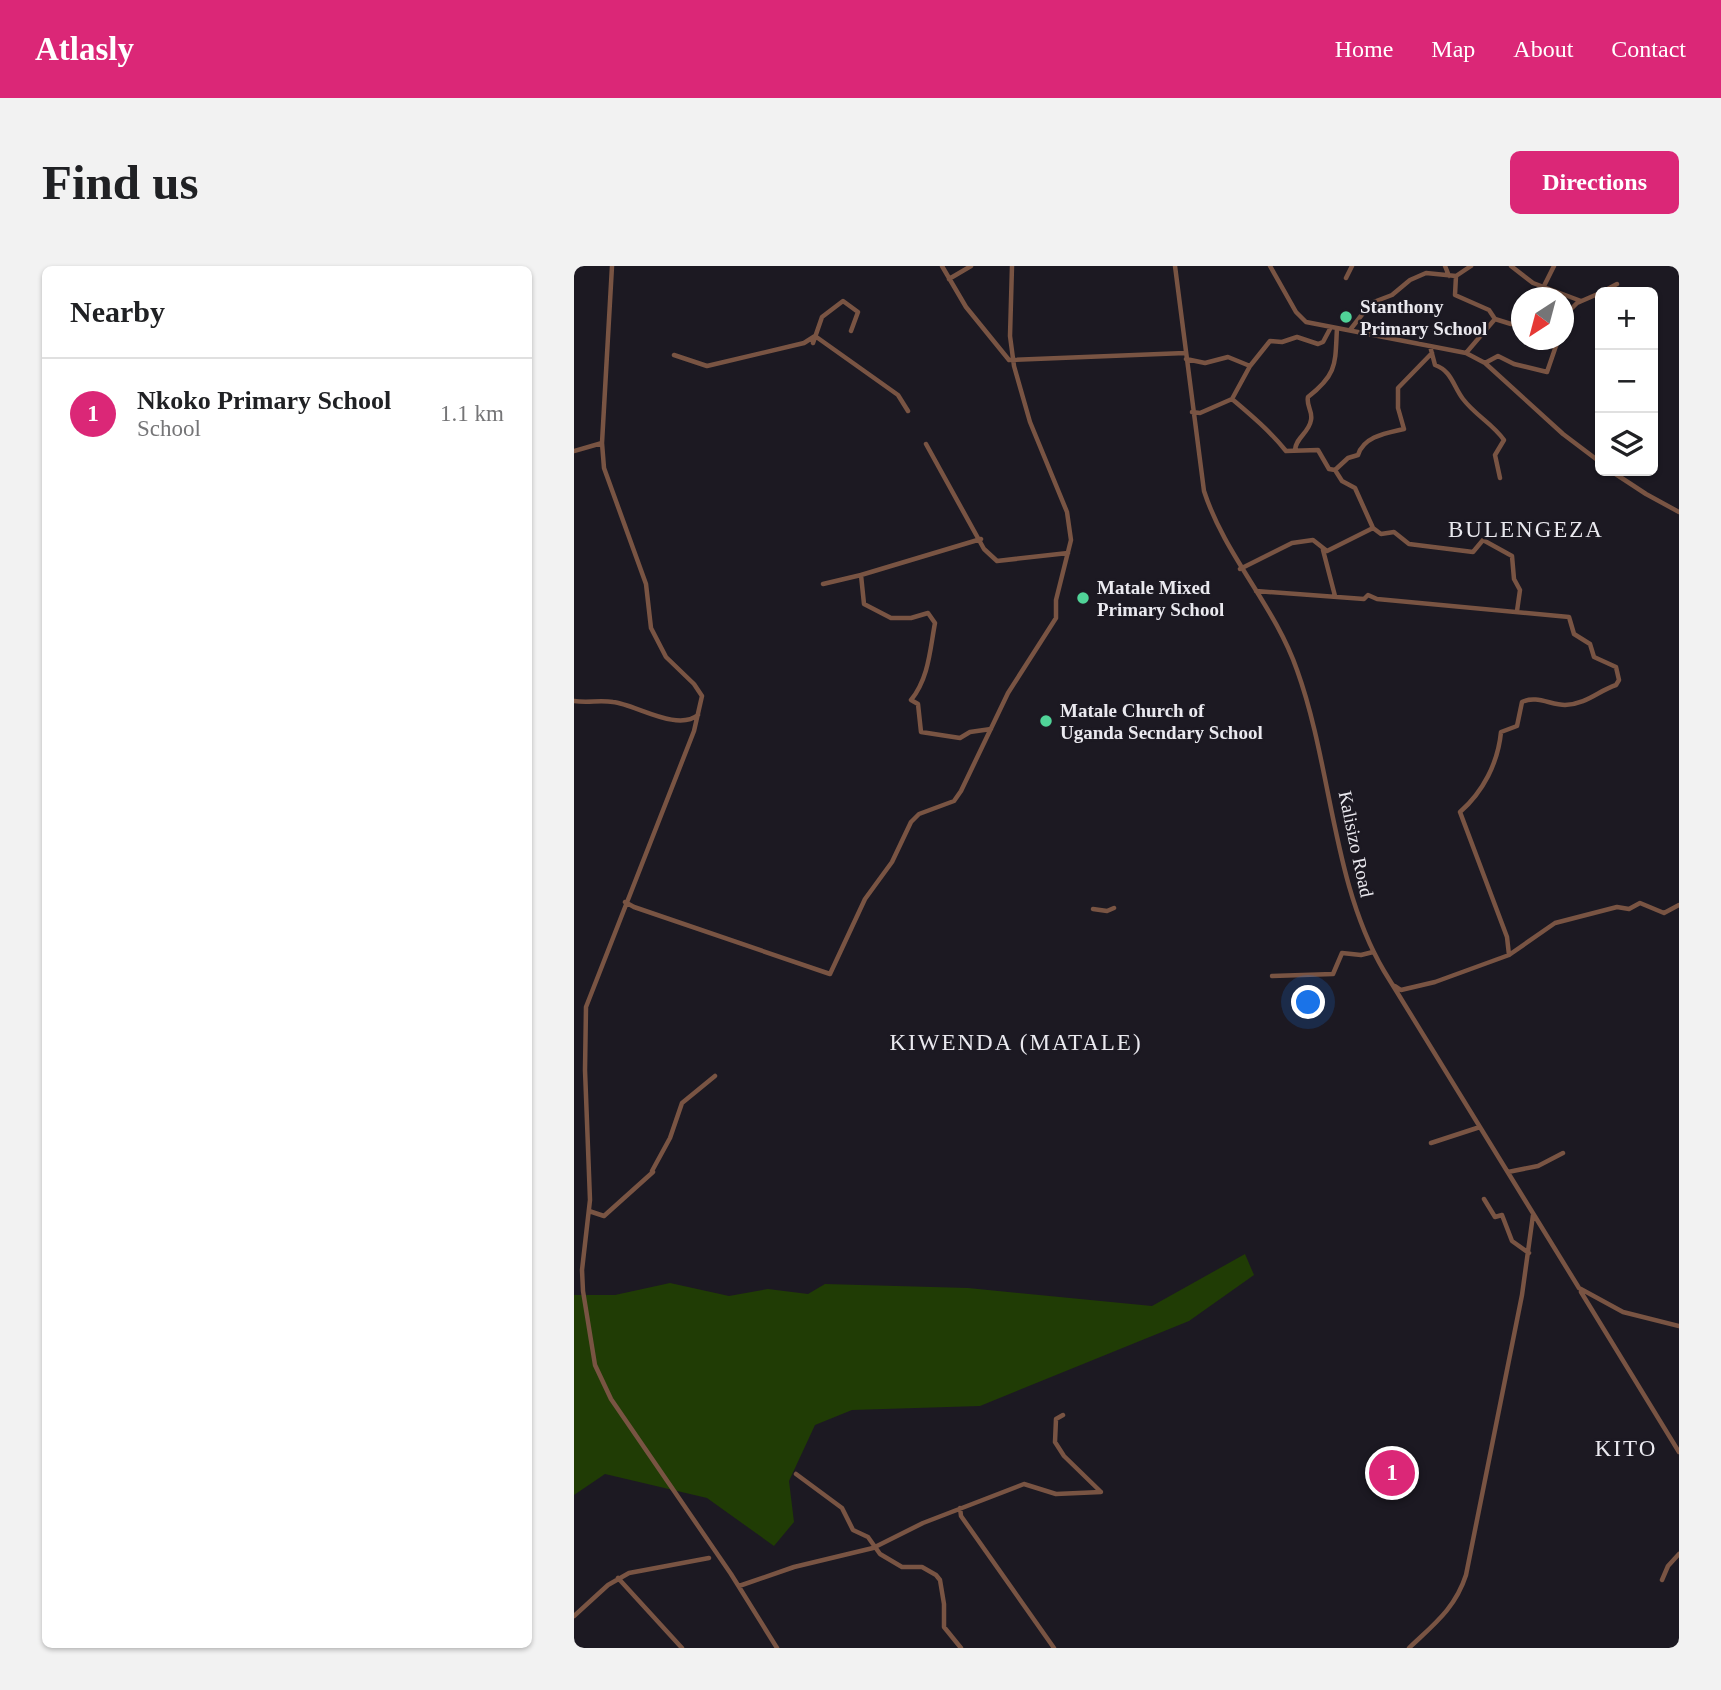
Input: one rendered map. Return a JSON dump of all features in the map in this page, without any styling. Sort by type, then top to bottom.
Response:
[{"type":"street","points":[[612,266],[602,443],[604,468],[646,584],[651,628],[666,657],[698,688],[702,696],[700,712],[586,1007],[589,1211],[582,1278],[587,1331],[598,1372],[628,1428],[739,1586],[777,1648]]},
{"type":"street","points":[[942,266],[970,312],[1007,358],[1186,356],[1205,363],[1228,357],[1250,366]]},
{"type":"street","points":[[949,279],[971,266]]},
{"type":"street","points":[[625,902],[830,974],[865,899],[892,862],[911,822],[919,814],[956,799],[1009,693],[1056,618],[1056,600],[1071,534],[1067,512],[1030,422],[1013,359],[1010,335],[1012,266]]},
{"type":"street","name":"Kalisizo Road","points":[[1175,266],[1192,412],[1205,494],[1240,569],[1285,641],[1307,697],[1353,902],[1373,951],[1579,1288],[1623,1312],[1679,1326]]},
{"type":"street","points":[[1270,266],[1302,319],[1466,353],[1485,363],[1563,434],[1595,458]]},
{"type":"street","points":[[1346,278],[1352,266]]},
{"type":"street","points":[[1445,266],[1453,276],[1455,295],[1489,310],[1495,319],[1511,324]]},
{"type":"street","points":[[1349,330],[1371,303],[1395,293],[1410,280],[1426,274],[1453,276],[1471,266]]},
{"type":"street","points":[[1511,266],[1533,284],[1544,286],[1568,299],[1581,301]]},
{"type":"street","points":[[1544,286],[1554,266]]},
{"type":"street","points":[[1612,287],[1617,284]]},
{"type":"street","points":[[1574,306],[1595,295]]},
{"type":"street","points":[[813,343],[825,313],[844,301],[858,312],[851,331]]},
{"type":"street","points":[[1466,353],[1495,319]]},
{"type":"street","points":[[1192,412],[1200,413],[1232,399],[1250,366],[1270,341],[1282,342],[1297,337],[1318,344],[1323,342],[1334,327]]},
{"type":"street","points":[[1295,450],[1295,442],[1307,430],[1311,419],[1308,397],[1323,387],[1335,366],[1334,327]]},
{"type":"street","points":[[674,355],[707,366],[804,343],[815,336]]},
{"type":"street","points":[[815,336],[898,395],[908,411]]},
{"type":"street","points":[[1430,346],[1436,365],[1448,371],[1465,402],[1503,438],[1495,455],[1500,478]]},
{"type":"street","points":[[1485,363],[1498,356],[1547,372],[1555,350]]},
{"type":"street","points":[[1335,470],[1348,458],[1358,455],[1361,447],[1371,439],[1404,429],[1398,408],[1398,388],[1432,353]]},
{"type":"street","points":[[1232,399],[1264,430],[1276,437],[1284,450],[1318,450],[1329,469],[1335,470],[1342,481],[1355,488],[1374,528],[1381,534],[1394,533],[1409,544],[1429,548],[1473,552],[1483,540],[1512,556],[1514,579],[1520,590],[1517,611]]},
{"type":"street","points":[[574,451],[602,443]]},
{"type":"street","points":[[926,444],[981,539],[984,549],[997,561],[1068,553]]},
{"type":"street","points":[[1619,476],[1679,512]]},
{"type":"street","points":[[1323,550],[1334,549],[1374,528]]},
{"type":"street","points":[[823,584],[981,539]]},
{"type":"street","points":[[1240,569],[1292,543],[1312,540],[1323,550],[1335,596]]},
{"type":"street","points":[[860,575],[864,604],[891,618],[911,618],[928,613],[935,623],[930,657],[920,689],[911,700],[918,704],[921,732],[961,738],[971,732],[992,729]]},
{"type":"street","points":[[1256,591],[1364,599],[1368,595],[1377,599],[1445,607],[1571,617],[1574,634],[1590,644],[1597,660],[1614,665],[1619,680],[1616,685],[1581,703],[1562,705],[1532,699],[1522,702],[1517,726],[1501,732],[1500,748],[1485,785],[1460,812],[1507,937],[1509,955]]},
{"type":"street","points":[[574,701],[614,702],[647,714],[685,721],[695,719],[700,712]]},
{"type":"street","points":[[1392,984],[1401,990],[1435,982],[1509,955],[1555,922],[1617,907],[1629,909],[1640,903],[1664,913],[1679,905]]},
{"type":"street","points":[[1093,909],[1107,911],[1114,908]]},
{"type":"street","points":[[1272,976],[1333,974],[1342,953],[1361,955],[1373,951]]},
{"type":"street","points":[[589,1211],[604,1216],[652,1171],[670,1138],[682,1103],[715,1076]]},
{"type":"street","points":[[1432,1143],[1480,1127]]},
{"type":"street","points":[[1508,1172],[1522,1167],[1538,1166],[1563,1153]]},
{"type":"street","points":[[1484,1199],[1496,1217],[1502,1215],[1512,1241],[1529,1253]]},
{"type":"street","points":[[1409,1648],[1449,1611],[1459,1596],[1465,1575],[1484,1494],[1529,1253],[1533,1214]]},
{"type":"street","points":[[1533,1229],[1539,1224]]},
{"type":"street","points":[[1579,1288],[1679,1452]]},
{"type":"street","points":[[739,1586],[784,1570],[876,1546],[960,1508],[1024,1484],[1056,1494],[1101,1492],[1064,1456],[1055,1442],[1056,1419],[1063,1415]]},
{"type":"street","points":[[796,1474],[842,1508],[853,1530],[868,1537],[880,1553],[902,1567],[922,1567],[936,1575],[944,1604],[944,1627],[961,1648]]},
{"type":"street","points":[[960,1508],[961,1516],[1054,1648]]},
{"type":"street","points":[[1662,1580],[1668,1566],[1679,1554]]},
{"type":"street","points":[[574,1616],[618,1578],[641,1570],[709,1558]]},
{"type":"street","points":[[618,1578],[682,1648]]},
{"type":"green space","points":[[1245,1254],[1254,1275],[1189,1321],[980,1406],[852,1410],[815,1425],[789,1481],[794,1522],[774,1546],[707,1498],[605,1474],[574,1495],[574,1295],[615,1295],[670,1283],[729,1296],[768,1289],[808,1294],[825,1284],[968,1288],[1152,1306]]},
{"type":"place","name":"Stanthony Primary School","points":[[1346,317]]},
{"type":"place","name":"Matale Mixed Primary School","points":[[1083,598]]},
{"type":"place","name":"Matale Church of Uganda Secndary School","points":[[1046,721]]},
{"type":"place","name":"Nkoko Primary School","points":[[1392,1473]]},
{"type":"district","name":"BULENGEZA","points":[[1526,529]]},
{"type":"district","name":"KIWENDA (MATALE)","points":[[1016,1042]]},
{"type":"district","name":"KITO","points":[[1626,1448]]}]
